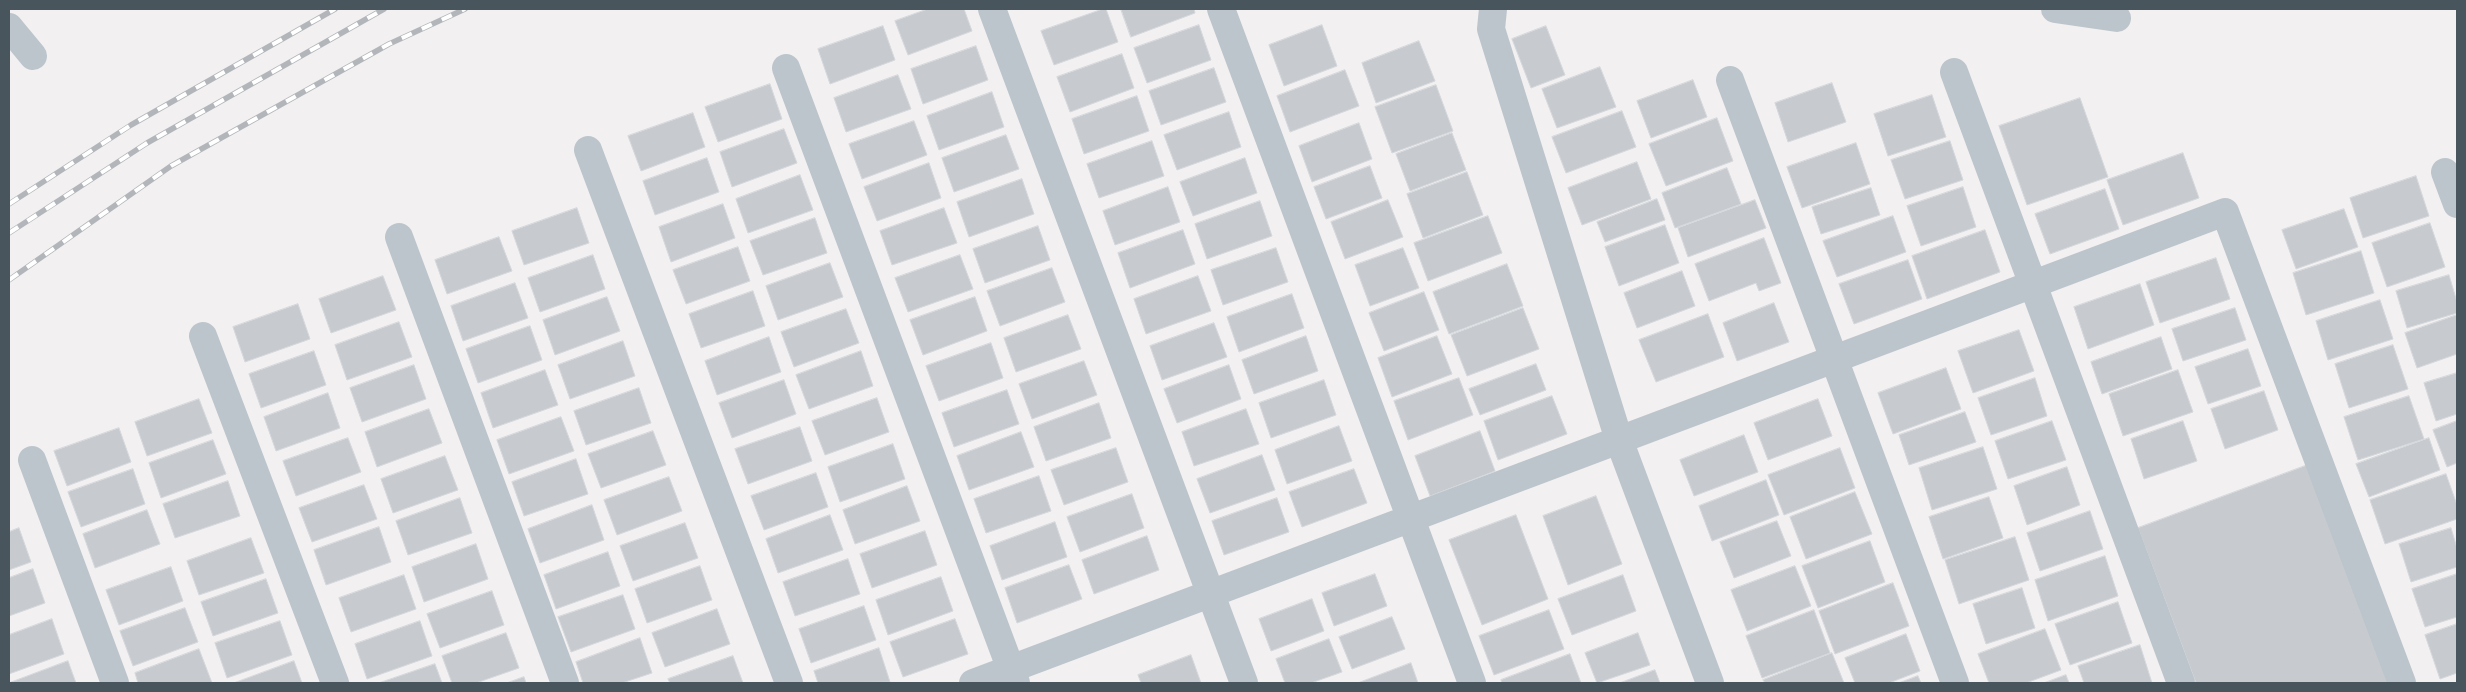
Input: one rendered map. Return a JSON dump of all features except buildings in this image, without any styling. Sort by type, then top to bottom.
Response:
[{"type":"street","points":[[992,9],[1244,683]]},
{"type":"street","points":[[1220,9],[1472,683]]},
{"type":"street","points":[[1493,9],[1491,28],[1619,440],[1710,683]]},
{"type":"street","points":[[2055,9],[2117,18]]},
{"type":"street","points":[[9,27],[33,56]]},
{"type":"street","points":[[786,68],[1014,676]]},
{"type":"street","points":[[1954,72],[2181,683]]},
{"type":"street","points":[[1730,80],[1955,683]]},
{"type":"street","points":[[588,150],[789,683]]},
{"type":"street","points":[[2445,172],[2457,204]]},
{"type":"street","points":[[972,683],[1014,676],[1211,594],[2225,212],[2402,683]]},
{"type":"street","points":[[399,237],[565,683]]},
{"type":"street","points":[[203,336],[335,683]]},
{"type":"street","points":[[32,460],[115,683]]},
{"type":"railway","points":[[9,204],[131,125],[335,9]]},
{"type":"railway","points":[[9,233],[147,143],[384,9]]},
{"type":"railway","points":[[9,280],[171,166],[389,44],[465,9]]}]
